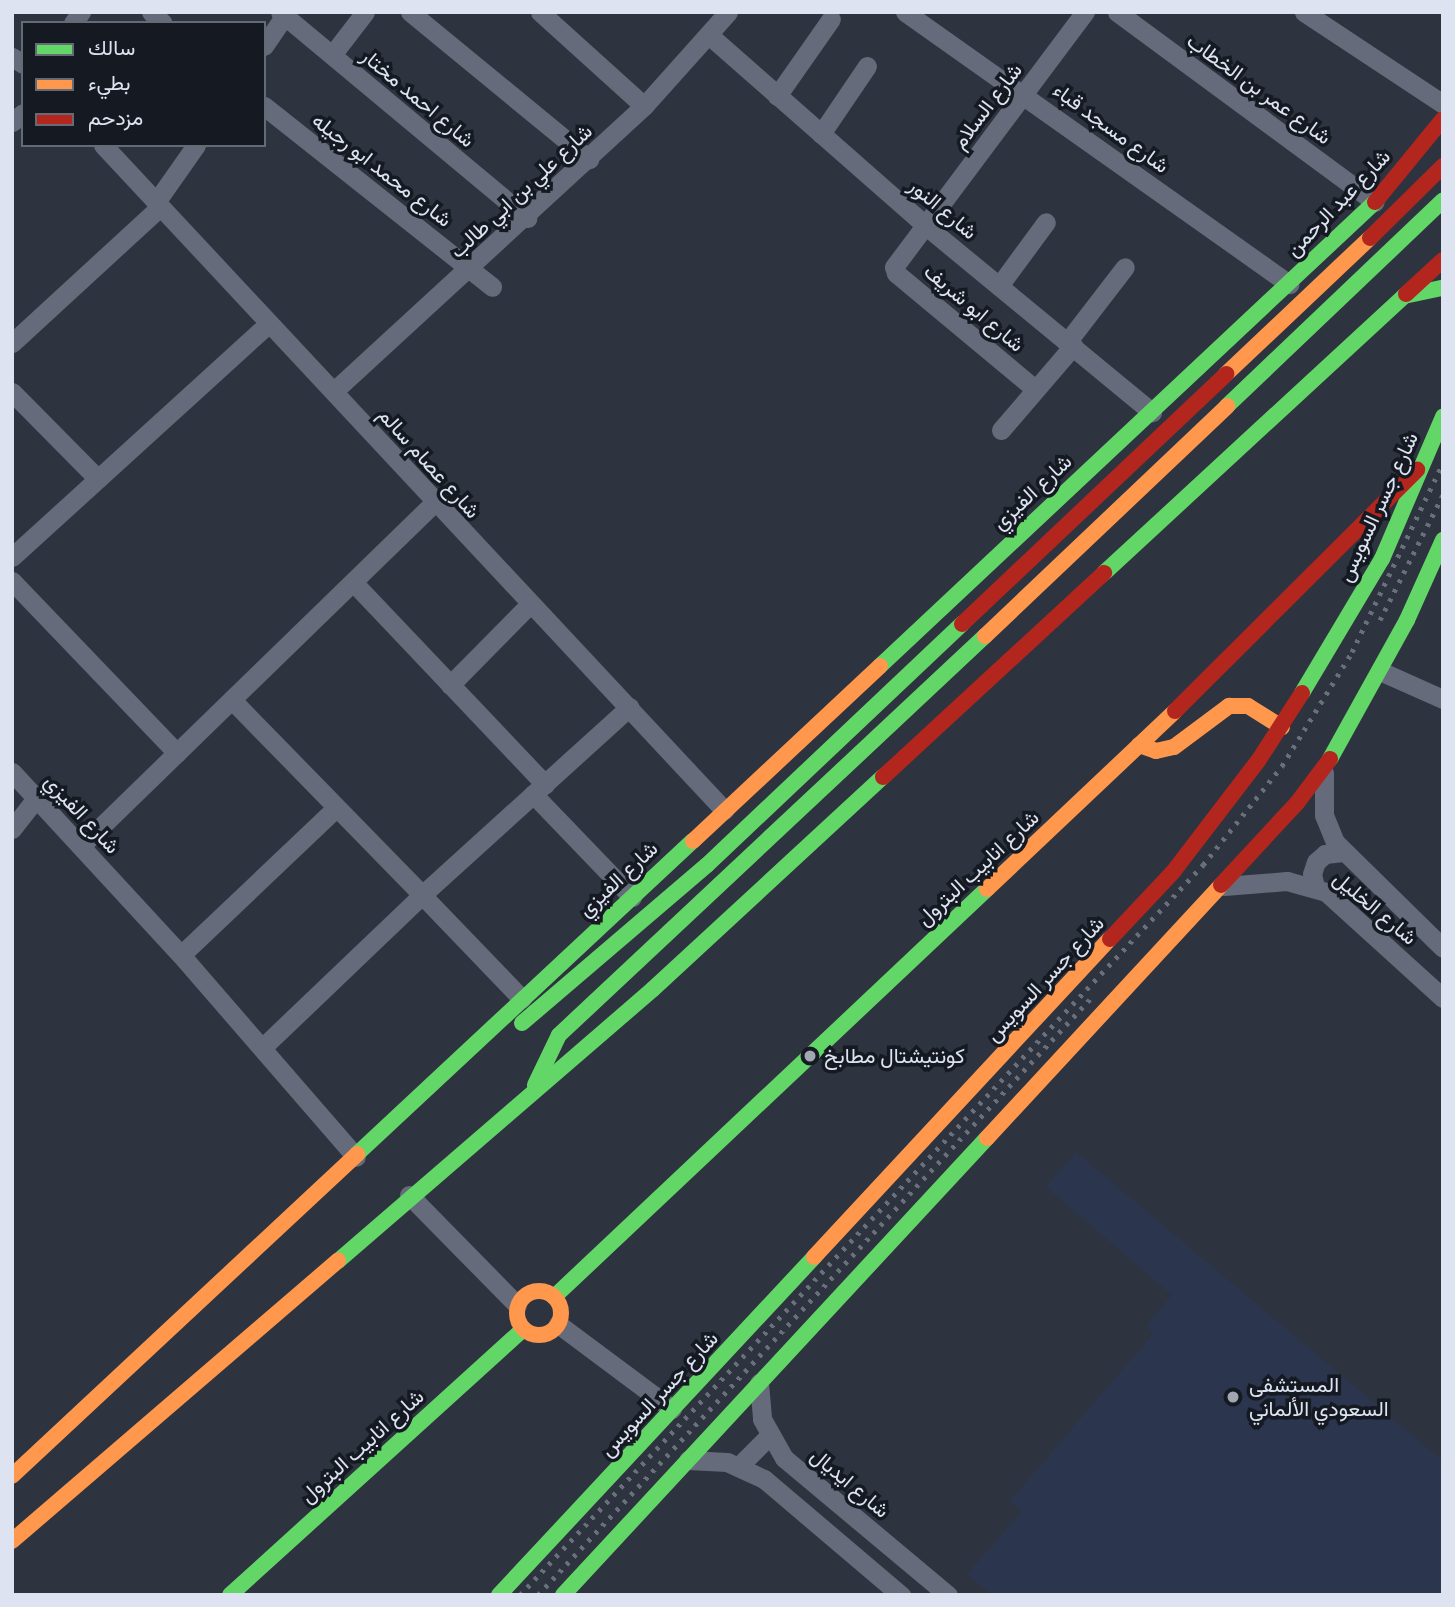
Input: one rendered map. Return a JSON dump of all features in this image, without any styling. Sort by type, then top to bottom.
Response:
[{"type":"main road","name":"شارع عبد الرحمن","points":[[1290,284],[1375,202],[1443,119]]},
{"type":"main road","points":[[473,1048],[524,1022],[707,865],[1443,166]]},
{"type":"main road","points":[[534,1088],[559,1035],[717,891],[1443,199],[1426,186],[1404,184],[1375,202]]},
{"type":"main road","points":[[12,1541],[409,1195],[653,989],[1443,260]]},
{"type":"main road","name":"شارع الفيزي","points":[[356,1157],[724,810],[1290,284]]},
{"type":"main road","points":[[1404,296],[1443,288]]},
{"type":"main road","name":"شارع جسر السويس","points":[[499,1595],[1173,872],[1282,727],[1382,559],[1443,417]]},
{"type":"main road","name":"شارع انابيب البترول","points":[[554,1297],[1139,746],[1424,463]]},
{"type":"main road","points":[[563,1595],[1224,886],[1324,769],[1380,671],[1443,540]]},
{"type":"main road","points":[[1139,746],[1156,751],[1174,747],[1229,706],[1248,706],[1282,727]]},
{"type":"main road","points":[[12,1476],[356,1157]]},
{"type":"main road","points":[[543,1291],[554,1297],[560,1307],[558,1324],[541,1335],[523,1329],[516,1318],[517,1305],[531,1292],[543,1291]]},
{"type":"main road","name":"شارع انابيب البترول","points":[[230,1595],[523,1329]]},
{"type":"street","points":[[332,55],[365,12]]},
{"type":"street","points":[[410,12],[589,159]]},
{"type":"street","points":[[540,12],[644,106]]},
{"type":"street","name":"شارع علي بن ابي طالب","points":[[334,391],[527,218],[644,106],[709,36],[727,12]]},
{"type":"street","name":"شارع مسجد قباء","points":[[905,12],[1025,94],[1290,284]]},
{"type":"street","name":"شارع السلام","points":[[926,226],[1085,12]]},
{"type":"street","name":"شارع عمر بن الخطاب","points":[[1117,12],[1375,202]]},
{"type":"street","points":[[1304,12],[1443,104]]},
{"type":"street","points":[[266,43],[284,14]]},
{"type":"street","name":"شارع احمد مختار","points":[[284,14],[527,218]]},
{"type":"street","points":[[778,96],[831,19]]},
{"type":"street","name":"شارع النور","points":[[709,36],[926,226],[1152,412]]},
{"type":"street","points":[[821,134],[867,66]]},
{"type":"street","name":"شارع محمد ابو رجيله","points":[[266,108],[492,287]]},
{"type":"street","name":"شارع عصام سالم","points":[[105,147],[268,324],[334,391],[433,504],[629,707],[724,810]]},
{"type":"street","points":[[12,343],[158,204],[195,147]]},
{"type":"street","points":[[999,286],[1046,222]]},
{"type":"street","name":"شارع ابو شريف","points":[[926,226],[894,271],[1035,389]]},
{"type":"street","points":[[1001,430],[1070,343],[1125,267]]},
{"type":"street","points":[[12,557],[268,324]]},
{"type":"street","points":[[12,392],[98,479]]},
{"type":"street","points":[[82,845],[433,504]]},
{"type":"street","points":[[12,581],[177,753]]},
{"type":"street","points":[[353,582],[450,685],[632,897]]},
{"type":"street","points":[[450,685],[530,604]]},
{"type":"street","points":[[1380,671],[1443,699]]},
{"type":"street","points":[[232,700],[522,999]]},
{"type":"street","points":[[263,1048],[422,895],[629,707]]},
{"type":"street","name":"شارع الخليل","points":[[1324,769],[1324,815],[1343,852],[1443,948]]},
{"type":"street","name":"شارع الفيزي","points":[[12,772],[181,955],[356,1157]]},
{"type":"street","points":[[12,828],[37,797]]},
{"type":"street","points":[[181,955],[337,808]]},
{"type":"street","points":[[1315,887],[1312,874],[1316,862],[1325,854],[1343,852]]},
{"type":"street","name":"شارع الخليل","points":[[1224,886],[1270,880],[1315,887],[1335,898],[1443,998]]},
{"type":"street","points":[[409,1195],[517,1305]]},
{"type":"street","points":[[558,1324],[672,1409]]},
{"type":"street","name":"شارع ايديال","points":[[759,1383],[769,1436],[784,1458],[948,1595]]},
{"type":"street","points":[[739,1466],[769,1436]]},
{"type":"street","points":[[688,1460],[739,1466],[765,1479],[901,1595]]},
{"type":"shaded area","name":"المستشفى السعودي الألماني","points":[[1076,1152],[1443,1461],[1443,1595],[992,1595],[967,1574],[1022,1511],[1010,1501],[1154,1333],[1146,1326],[1172,1295],[1046,1187]]},
{"type":"railway","points":[[520,1595],[1203,865],[1282,766],[1352,652],[1443,463]]},
{"type":"railway","points":[[1380,620],[1443,495]]},
{"type":"railway","points":[[538,1595],[1092,997]]},
{"type":"traffic: fast","points":[[1227,406],[1443,200]]},
{"type":"traffic: fast","points":[[880,666],[1375,202]]},
{"type":"traffic: fast","points":[[1104,573],[1404,296],[1443,288]]},
{"type":"traffic: fast","points":[[1302,693],[1382,559],[1443,417]]},
{"type":"traffic: fast","points":[[1330,759],[1407,620],[1443,540]]},
{"type":"traffic: fast","points":[[522,1023],[707,865],[962,624]]},
{"type":"traffic: fast","points":[[535,1085],[559,1035],[985,636]]},
{"type":"traffic: fast","points":[[338,1261],[653,989],[883,777]]},
{"type":"traffic: fast","points":[[357,1154],[693,841]]},
{"type":"traffic: fast","points":[[554,1297],[987,889]]},
{"type":"traffic: fast","points":[[563,1595],[987,1138]]},
{"type":"traffic: fast","points":[[499,1595],[814,1257]]},
{"type":"traffic: fast","points":[[230,1595],[523,1329]]},
{"type":"traffic: slow","points":[[1226,374],[1370,238]]},
{"type":"traffic: slow","points":[[985,636],[1227,406]]},
{"type":"traffic: slow","points":[[693,841],[880,666]]},
{"type":"traffic: slow","points":[[1139,745],[1156,751],[1174,747],[1229,706],[1248,706],[1282,727]]},
{"type":"traffic: slow","points":[[987,889],[1175,711]]},
{"type":"traffic: slow","points":[[987,1138],[1221,885]]},
{"type":"traffic: slow","points":[[814,1257],[1110,939]]},
{"type":"traffic: slow","points":[[12,1476],[357,1154]]},
{"type":"traffic: slow","points":[[12,1541],[338,1261]]},
{"type":"traffic: slow","points":[[539,1291],[548,1292],[555,1297],[560,1304],[561,1313],[560,1322],[555,1329],[548,1334],[539,1335],[530,1334],[523,1329],[518,1322],[517,1313],[518,1304],[523,1297],[530,1292],[539,1291]]},
{"type":"traffic: jam","points":[[1375,202],[1443,119]]},
{"type":"traffic: jam","points":[[1370,238],[1443,166]]},
{"type":"traffic: jam","points":[[1406,294],[1443,260]]},
{"type":"traffic: jam","points":[[962,624],[1226,374]]},
{"type":"traffic: jam","points":[[1175,711],[1417,470]]},
{"type":"traffic: jam","points":[[883,777],[1104,573]]},
{"type":"traffic: jam","points":[[1110,939],[1173,872],[1258,761],[1302,693]]},
{"type":"traffic: jam","points":[[1221,885],[1297,803],[1330,759]]},
{"type":"place","name":"كونتيشتال مطابخ","points":[[810,1056]]},
{"type":"place","name":"المستشفى السعودي الألماني","points":[[1233,1397]]}]
